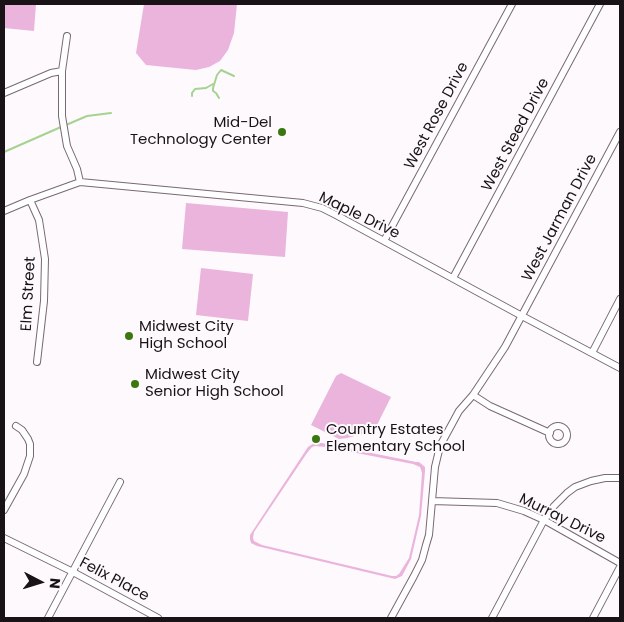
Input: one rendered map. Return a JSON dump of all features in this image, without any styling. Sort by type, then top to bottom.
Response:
[{"type":"street","name":"West Rose Drive","points":[[384,241],[512,4]]},
{"type":"street","name":"West Steed Drive","points":[[453,278],[600,4]]},
{"type":"street","points":[[67,36],[62,71],[62,119],[64,133],[80,182]]},
{"type":"street","points":[[4,93],[51,73],[62,71]]},
{"type":"street","name":"West Jarman Drive","points":[[391,618],[422,560],[429,535],[435,467],[440,446],[460,411],[505,347],[620,132]]},
{"type":"street","name":"Maple Drive","points":[[4,211],[80,182],[303,203],[322,208],[620,368]]},
{"type":"street","name":"Elm Street","points":[[30,200],[39,220],[45,259],[44,302],[37,362]]},
{"type":"street","points":[[592,353],[620,299]]},
{"type":"street","points":[[473,394],[490,406],[550,433]]},
{"type":"street","points":[[4,510],[24,474],[30,456],[28,439],[22,430],[16,426]]},
{"type":"street","points":[[492,618],[544,520],[554,506],[575,487],[592,480],[620,478]]},
{"type":"street","points":[[48,618],[120,482]]},
{"type":"street","name":"Murray Drive","points":[[432,501],[497,504],[524,511],[544,520],[620,563]]},
{"type":"street","name":"Felix Place","points":[[4,538],[73,572],[158,618]]},
{"type":"street","points":[[593,618],[620,568]]},
{"type":"shaded area","points":[[4,4],[36,4],[34,31],[4,28]]},
{"type":"shaded area","points":[[144,4],[237,4],[234,33],[228,50],[220,61],[209,67],[196,70],[146,65],[136,53]]},
{"type":"shaded area","points":[[186,203],[288,212],[285,257],[182,249]]},
{"type":"shaded area","points":[[201,268],[253,274],[248,321],[196,315]]},
{"type":"shaded area","points":[[341,373],[391,397],[377,425],[366,433],[339,439],[311,425],[336,376]]},
{"type":"shaded area","points":[[314,443],[322,443],[419,462],[425,467],[421,516],[411,559],[402,576],[395,579],[251,543],[250,535],[308,447]],"holes":[[[315,446],[420,467],[422,473],[419,515],[409,558],[396,576],[262,545],[254,541],[254,532],[307,453]]]},
{"type":"waterway","points":[[219,98],[213,91],[217,75],[221,70],[234,76]]},
{"type":"waterway","points":[[192,96],[195,89],[206,88],[213,84]]},
{"type":"waterway","points":[[66,125],[87,116],[111,113]]},
{"type":"waterway","points":[[4,152],[61,127]]},
{"type":"place","name":"Mid-Del Technology Center","points":[[282,132]]},
{"type":"place","name":"Midwest City High School","points":[[129,336]]},
{"type":"place","name":"Midwest City Senior High School","points":[[135,384]]},
{"type":"place","name":"Country Estates Elementary School","points":[[316,439]]}]
